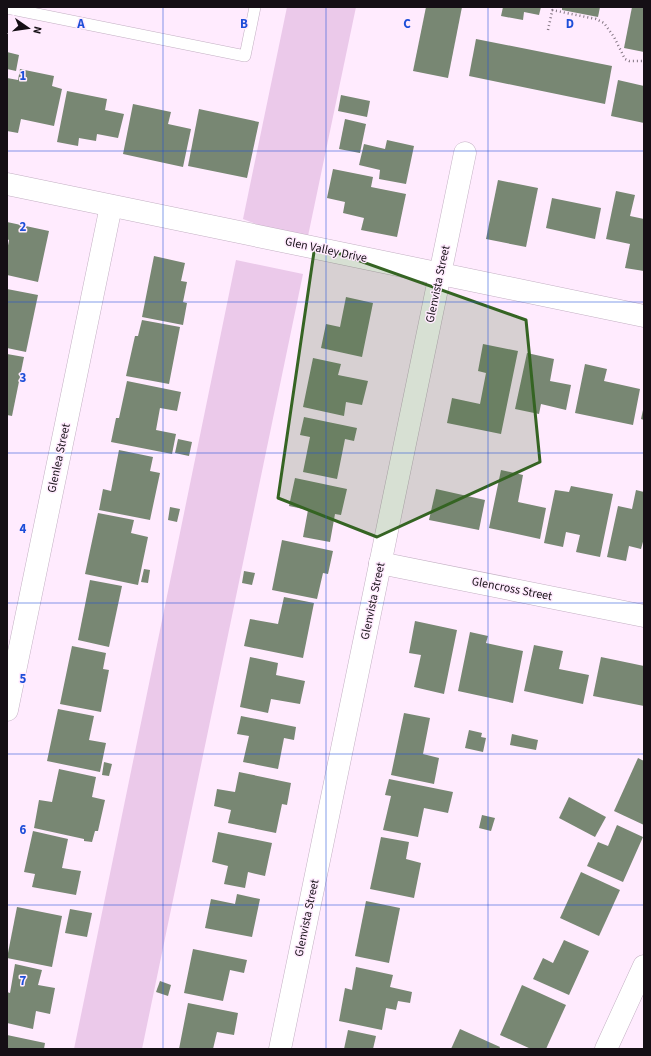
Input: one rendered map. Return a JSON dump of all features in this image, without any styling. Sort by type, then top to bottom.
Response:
[{"type":"street","name":"Glenvista Street","points":[[280,1049],[465,153]]},
{"type":"street","name":"Glen Valley Drive","points":[[7,184],[644,316]]},
{"type":"street","name":"Glenlea Street","points":[[7,710],[110,206]]},
{"type":"street","name":"Glencross Street","points":[[380,563],[644,616]]},
{"type":"street","points":[[606,1049],[644,966]]},
{"type":"lane","points":[[7,8],[245,56],[254,7]]},
{"type":"path","points":[[548,30],[552,8],[596,19],[604,23],[614,37],[625,59],[629,61],[644,61]]},
{"type":"highlighted area","points":[[315,245],[526,320],[540,462],[377,537],[278,498]]},
{"type":"shaded area","points":[[287,7],[356,7],[308,236],[267,228],[243,219]]},
{"type":"shaded area","points":[[236,260],[303,274],[142,1049],[74,1049]]},
{"type":"building","points":[[426,7],[462,7],[448,78],[413,71]]},
{"type":"building","points":[[503,7],[541,7],[539,15],[524,12],[523,20],[501,16]]},
{"type":"building","points":[[562,7],[600,7],[598,17],[562,10]]},
{"type":"building","points":[[632,7],[644,7],[644,52],[624,48]]},
{"type":"building","points":[[476,39],[612,66],[605,104],[469,76]]},
{"type":"building","points":[[7,52],[19,55],[16,71],[7,69]]},
{"type":"building","points":[[20,69],[54,76],[52,86],[62,89],[54,126],[21,119],[18,133],[7,131],[7,78],[18,80]]},
{"type":"building","points":[[618,80],[644,86],[644,123],[611,116]]},
{"type":"building","points":[[67,91],[107,99],[105,110],[124,114],[118,138],[97,134],[96,141],[79,138],[78,146],[57,142]]},
{"type":"building","points":[[341,95],[370,101],[367,117],[338,111]]},
{"type":"building","points":[[133,104],[171,112],[168,124],[191,129],[183,167],[123,154]]},
{"type":"building","points":[[199,109],[259,122],[247,178],[188,166]]},
{"type":"building","points":[[345,119],[366,124],[360,153],[339,149]]},
{"type":"building","points":[[387,140],[414,146],[406,184],[379,179],[380,170],[359,165],[364,144],[385,149]]},
{"type":"building","points":[[333,169],[373,177],[371,187],[406,194],[397,237],[361,230],[364,218],[343,213],[345,202],[327,198]]},
{"type":"building","points":[[498,180],[538,188],[526,247],[486,239]]},
{"type":"building","points":[[616,191],[635,195],[630,216],[644,219],[644,271],[625,268],[630,244],[606,239]]},
{"type":"building","points":[[552,198],[601,208],[595,239],[546,228]]},
{"type":"building","points":[[7,222],[49,231],[38,282],[7,275],[7,251],[9,240],[7,239]]},
{"type":"building","points":[[154,256],[185,263],[181,281],[187,282],[183,302],[187,303],[183,325],[142,317]]},
{"type":"building","points":[[7,289],[38,295],[26,352],[7,348]]},
{"type":"building","points":[[346,297],[373,303],[362,357],[321,348],[326,324],[340,327]]},
{"type":"building","points":[[142,320],[180,327],[169,384],[126,376],[135,336],[138,336]]},
{"type":"building","points":[[483,344],[518,351],[501,434],[447,423],[452,398],[480,404],[486,373],[478,371]]},
{"type":"building","points":[[527,353],[554,359],[550,381],[571,385],[566,410],[541,404],[539,414],[515,409]]},
{"type":"building","points":[[7,354],[24,357],[12,416],[7,415]]},
{"type":"building","points":[[313,358],[341,364],[338,375],[368,381],[362,405],[346,402],[344,416],[303,407]]},
{"type":"building","points":[[585,364],[607,369],[604,381],[640,389],[633,425],[575,413]]},
{"type":"building","points":[[127,381],[181,392],[177,411],[160,408],[156,430],[176,434],[172,454],[111,442],[116,418],[119,418]]},
{"type":"building","points":[[644,410],[644,420],[641,419]]},
{"type":"building","points":[[304,417],[357,428],[354,441],[345,439],[337,479],[303,472],[310,437],[300,435]]},
{"type":"building","points":[[178,439],[192,442],[189,456],[175,453]]},
{"type":"building","points":[[119,450],[153,457],[150,471],[160,473],[150,520],[99,510],[103,489],[111,491]]},
{"type":"building","points":[[501,470],[523,475],[518,502],[546,508],[540,539],[489,528]]},
{"type":"building","points":[[295,478],[347,489],[341,515],[335,514],[330,542],[303,537],[308,510],[289,506]]},
{"type":"building","points":[[571,486],[613,494],[600,557],[576,552],[580,535],[566,532],[563,547],[544,543],[555,490],[569,492]]},
{"type":"building","points":[[436,489],[485,500],[479,530],[429,520]]},
{"type":"building","points":[[636,490],[644,492],[644,538],[641,549],[629,546],[626,561],[607,557],[618,506],[632,509]]},
{"type":"building","points":[[170,507],[180,509],[177,522],[168,520]]},
{"type":"building","points":[[98,513],[134,520],[131,533],[148,537],[138,585],[85,574]]},
{"type":"building","points":[[282,540],[333,551],[328,574],[323,573],[317,599],[272,590]]},
{"type":"building","points":[[144,569],[150,570],[148,583],[141,582]]},
{"type":"building","points":[[244,571],[255,573],[252,585],[242,583]]},
{"type":"building","points":[[90,580],[122,586],[109,647],[78,640]]},
{"type":"building","points":[[284,597],[314,603],[303,658],[244,646],[250,619],[278,624]]},
{"type":"building","points":[[415,621],[457,630],[444,694],[414,687],[421,655],[409,653]]},
{"type":"building","points":[[470,632],[488,636],[486,643],[523,651],[513,703],[458,691]]},
{"type":"building","points":[[534,645],[563,651],[559,669],[589,675],[583,704],[524,691]]},
{"type":"building","points":[[72,646],[106,653],[103,669],[109,670],[101,712],[60,704]]},
{"type":"building","points":[[250,657],[278,663],[276,675],[305,681],[300,704],[271,699],[268,713],[240,707]]},
{"type":"building","points":[[601,657],[644,666],[644,706],[593,696]]},
{"type":"building","points":[[58,709],[94,716],[89,740],[106,743],[100,772],[47,761]]},
{"type":"building","points":[[404,713],[430,718],[423,754],[439,758],[434,784],[391,775]]},
{"type":"building","points":[[241,716],[296,727],[294,740],[284,738],[278,769],[243,762],[249,736],[237,734]]},
{"type":"building","points":[[469,730],[482,733],[481,737],[486,738],[483,752],[465,748]]},
{"type":"building","points":[[512,734],[538,740],[536,750],[510,745]]},
{"type":"building","points":[[638,758],[644,761],[644,825],[614,811]]},
{"type":"building","points":[[104,762],[112,764],[109,776],[102,775]]},
{"type":"building","points":[[59,769],[96,777],[92,797],[105,800],[98,831],[95,831],[92,842],[34,828],[39,800],[52,802]]},
{"type":"building","points":[[239,772],[291,783],[287,805],[282,804],[276,833],[228,823],[231,810],[214,806],[217,789],[235,792]]},
{"type":"building","points":[[389,779],[453,792],[448,813],[424,808],[418,837],[383,830],[391,796],[385,795]]},
{"type":"building","points":[[569,797],[606,817],[595,837],[559,818]]},
{"type":"building","points":[[482,815],[495,818],[491,831],[479,828]]},
{"type":"building","points":[[617,825],[643,837],[623,882],[587,866],[598,842],[608,846]]},
{"type":"building","points":[[33,831],[68,839],[62,868],[81,871],[76,895],[32,887],[35,874],[24,872]]},
{"type":"building","points":[[218,832],[272,843],[265,876],[248,872],[245,888],[224,884],[228,866],[212,862]]},
{"type":"building","points":[[381,837],[409,842],[406,859],[421,863],[414,898],[370,889]]},
{"type":"building","points":[[581,872],[620,890],[599,936],[560,918]]},
{"type":"building","points":[[237,894],[260,899],[252,937],[205,928],[211,899],[235,904]]},
{"type":"building","points":[[366,901],[400,908],[389,963],[355,956]]},
{"type":"building","points":[[17,907],[62,916],[52,967],[7,958]]},
{"type":"building","points":[[70,909],[92,913],[87,937],[65,933]]},
{"type":"building","points":[[564,940],[589,951],[569,995],[533,979],[543,958],[553,963]]},
{"type":"building","points":[[193,949],[247,960],[244,973],[230,970],[223,1001],[184,993]]},
{"type":"building","points":[[15,964],[42,970],[38,985],[55,988],[50,1014],[36,1011],[33,1029],[7,1023],[7,992],[10,993]]},
{"type":"building","points":[[356,967],[393,975],[390,987],[412,992],[410,1003],[398,1001],[396,1010],[386,1008],[382,1030],[339,1021],[345,988],[352,990]]},
{"type":"building","points":[[160,981],[171,985],[168,996],[156,992]]},
{"type":"building","points":[[522,985],[566,1005],[546,1049],[531,1049],[500,1035]]},
{"type":"building","points":[[188,1003],[238,1013],[234,1035],[217,1032],[213,1049],[179,1049]]},
{"type":"building","points":[[460,1029],[500,1047],[499,1049],[451,1049]]},
{"type":"building","points":[[348,1030],[376,1036],[373,1049],[344,1049]]},
{"type":"building","points":[[7,1035],[45,1043],[44,1049],[7,1049]]}]
